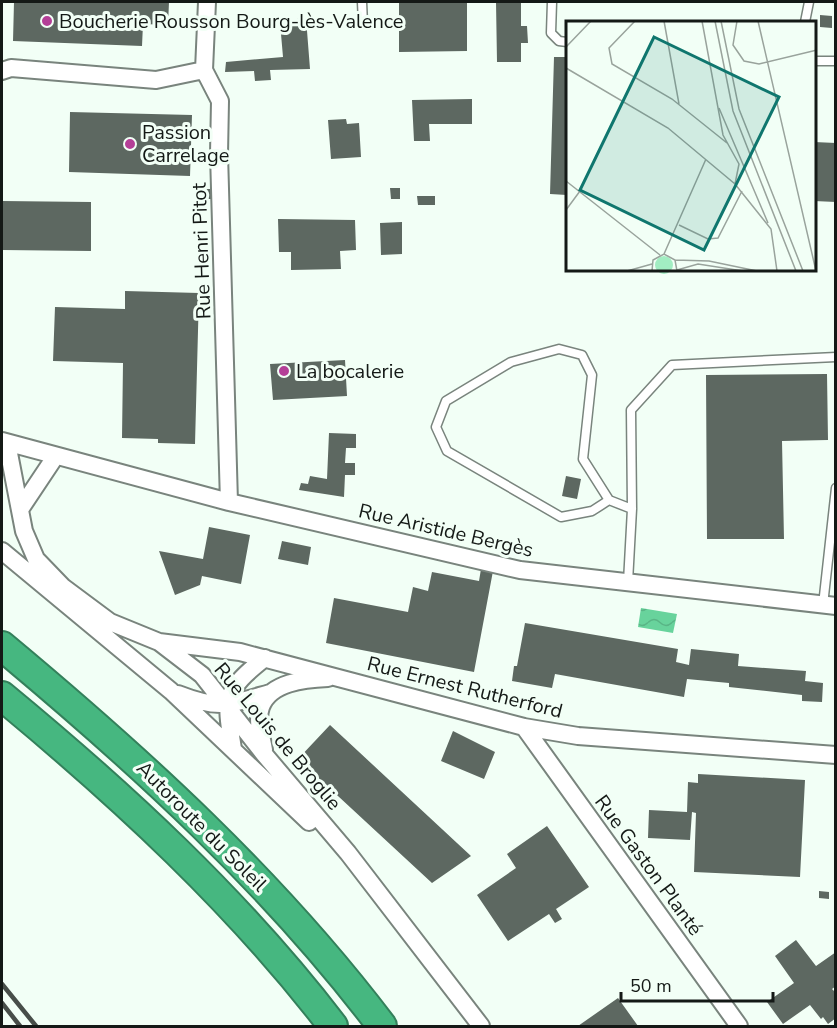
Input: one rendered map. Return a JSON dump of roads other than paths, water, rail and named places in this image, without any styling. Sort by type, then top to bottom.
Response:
[{"type":"highway","name":"Autoroute du Soleil","points":[[2,646],[107,734],[214,834],[341,972],[382,1026]]},
{"type":"highway","name":"Autoroute du Soleil","points":[[2,696],[83,763],[186,860],[310,996],[333,1026]]},
{"type":"street","name":"Rue Henri Pitot","points":[[207,2],[204,70],[220,101],[219,154],[230,502]]},
{"type":"street","points":[[2,71],[10,68],[156,80],[204,70]]},
{"type":"street","name":"Rue Louis de Broglie","points":[[55,456],[4,442],[21,508],[24,531],[36,560],[63,586],[110,622],[159,642],[202,675],[264,754],[348,854],[481,1026]]},
{"type":"street","points":[[21,508],[55,456]]},
{"type":"street","name":"Rue Aristide Bergès","points":[[55,456],[230,502],[520,570],[829,605]]},
{"type":"street","points":[[2,551],[171,691],[285,798],[330,844],[339,852],[348,854]]},
{"type":"street","name":"Rue Ernest Rutherford","points":[[159,642],[210,647],[265,658],[524,727],[578,736],[836,755]]},
{"type":"street","points":[[233,749],[227,704],[231,691],[243,675],[265,658]]},
{"type":"street","points":[[171,691],[209,705],[227,704],[270,693],[291,682],[340,677]]},
{"type":"street","points":[[264,754],[260,725],[261,708],[270,693]]},
{"type":"street","name":"Rue Gaston Planté","points":[[524,727],[738,1026]]},
{"type":"lane","points":[[362,2],[363,24]]},
{"type":"lane","points":[[552,2],[551,33],[559,41],[566,42]]},
{"type":"lane","points":[[805,21],[809,2]]},
{"type":"lane","points":[[816,61],[836,61]]},
{"type":"lane","points":[[609,500],[591,511],[561,517],[447,451],[436,427],[446,401],[511,362],[560,349],[582,355],[592,375],[583,459],[609,500],[632,508]]},
{"type":"lane","points":[[628,582],[632,508],[631,411],[672,365],[836,357]]},
{"type":"lane","points":[[829,605],[836,488]]},
{"type":"water","points":[[641,608],[677,614],[673,633],[638,627]]},
{"type":"railway","points":[[2,984],[36,1026]]},
{"type":"railway","points":[[2,1003],[20,1026]]},
{"type":"place","name":"Boucherie Rousson Bourg-lès-Valence","points":[[47,21]]},
{"type":"place","name":"Passion Carrelage","points":[[130,144]]},
{"type":"place","name":"La bocalerie","points":[[284,371]]}]
